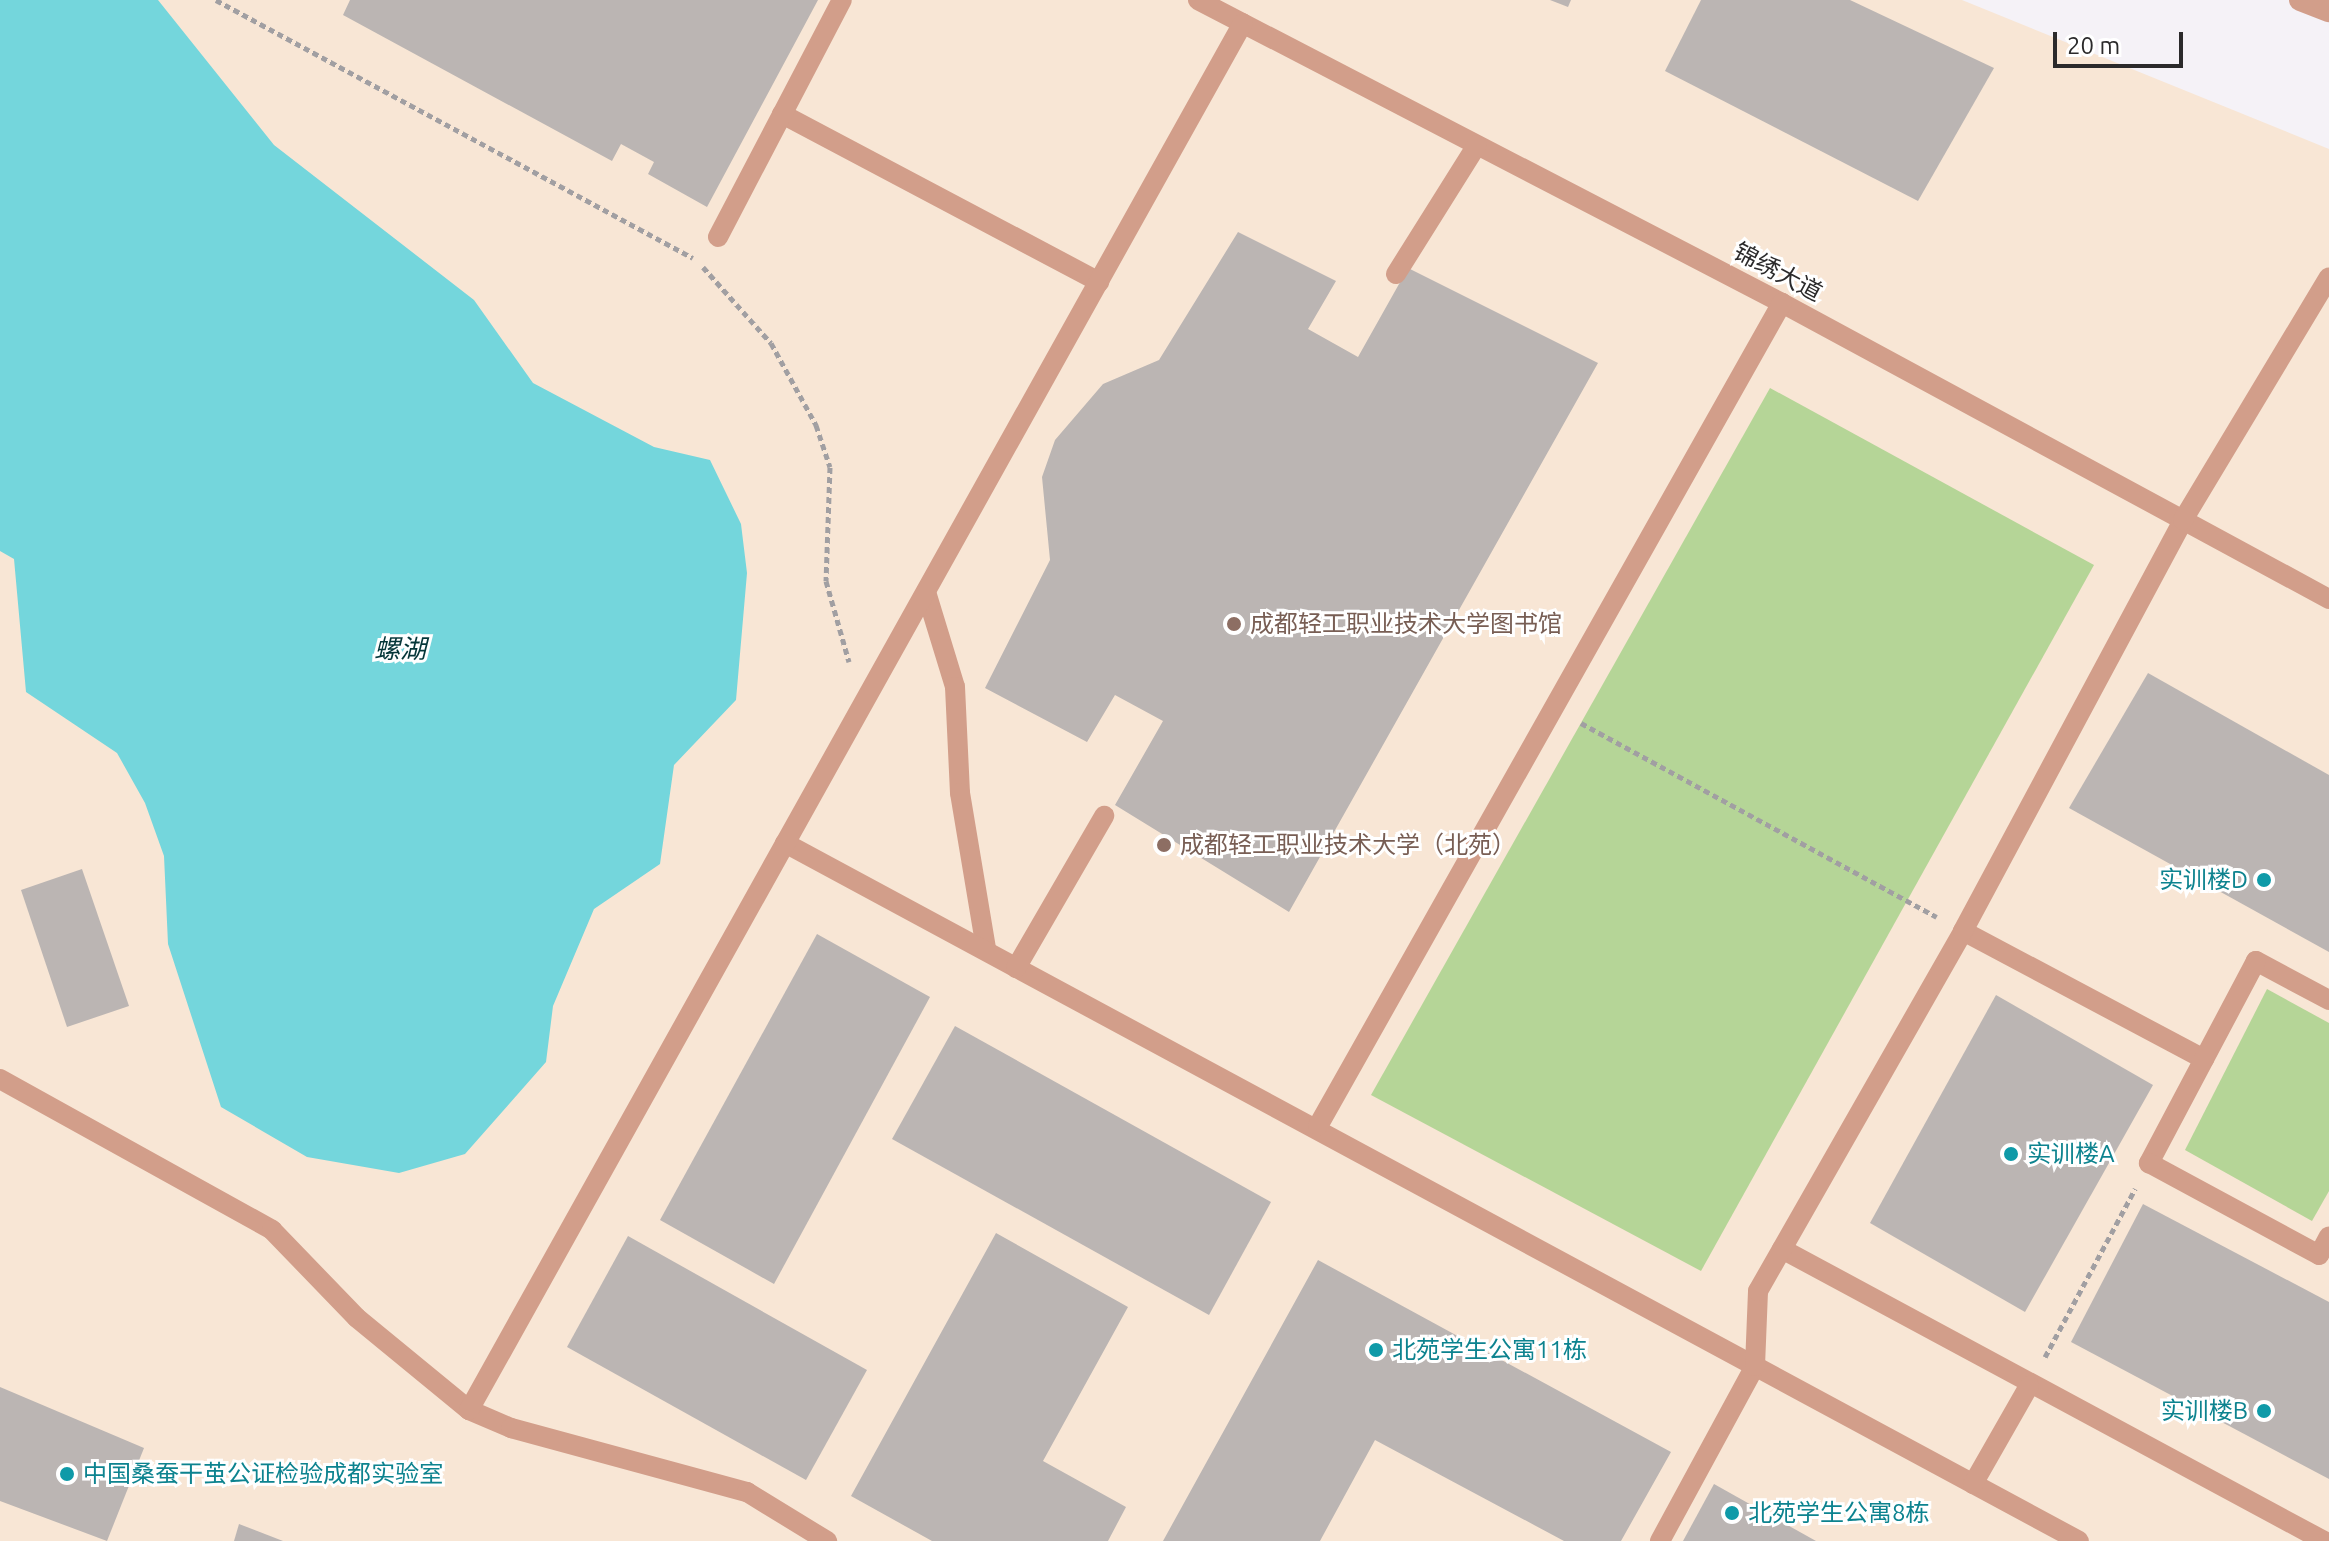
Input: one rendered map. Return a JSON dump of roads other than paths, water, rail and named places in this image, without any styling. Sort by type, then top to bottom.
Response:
[{"type":"street","points":[[2300,0],[2329,11]]},
{"type":"lane","points":[[718,237],[842,0]]},
{"type":"lane","name":"锦绣大道","points":[[1198,0],[1782,303],[2329,599]]},
{"type":"lane","points":[[469,1410],[1243,23]]},
{"type":"lane","points":[[782,114],[1099,282]]},
{"type":"lane","points":[[1396,274],[1477,145]]},
{"type":"lane","points":[[1660,1541],[1755,1366],[1758,1291],[1963,931],[2183,520],[2329,277]]},
{"type":"lane","points":[[1318,1126],[1782,303]]},
{"type":"lane","points":[[926,592],[955,687],[960,793],[986,949]]},
{"type":"lane","points":[[1016,968],[1104,816]]},
{"type":"lane","points":[[785,843],[1318,1126],[2079,1541]]},
{"type":"lane","points":[[1963,931],[2204,1059]]},
{"type":"lane","points":[[2329,1000],[2256,961],[2149,1163],[2319,1255],[2329,1236]]},
{"type":"lane","points":[[0,1079],[272,1230],[357,1318],[469,1410],[511,1428],[747,1492],[827,1541]]},
{"type":"lane","points":[[1782,1249],[2029,1386],[2324,1541]]},
{"type":"lane","points":[[1973,1484],[2029,1386]]},
{"type":"water","name":"螺湖","points":[[0,0],[158,0],[274,145],[474,300],[533,383],[654,447],[710,460],[741,524],[747,573],[736,700],[674,765],[660,864],[594,909],[553,1006],[546,1062],[465,1154],[399,1173],[307,1157],[221,1107],[168,944],[164,856],[145,803],[117,753],[26,692],[14,559],[0,551]]},
{"type":"place","name":"成都轻工职业技术大学图书馆","points":[[1234,624]]},
{"type":"place","name":"成都轻工职业技术大学（北苑）","points":[[1164,845]]},
{"type":"place","name":"实训楼D","points":[[2264,880]]},
{"type":"place","name":"实训楼A","points":[[2011,1154]]},
{"type":"place","name":"北苑学生公寓11栋","points":[[1376,1350]]},
{"type":"place","name":"实训楼B","points":[[2264,1411]]},
{"type":"place","name":"中国桑蚕干茧公证检验成都实验室","points":[[67,1474]]},
{"type":"place","name":"北苑学生公寓8栋","points":[[1732,1513]]}]
